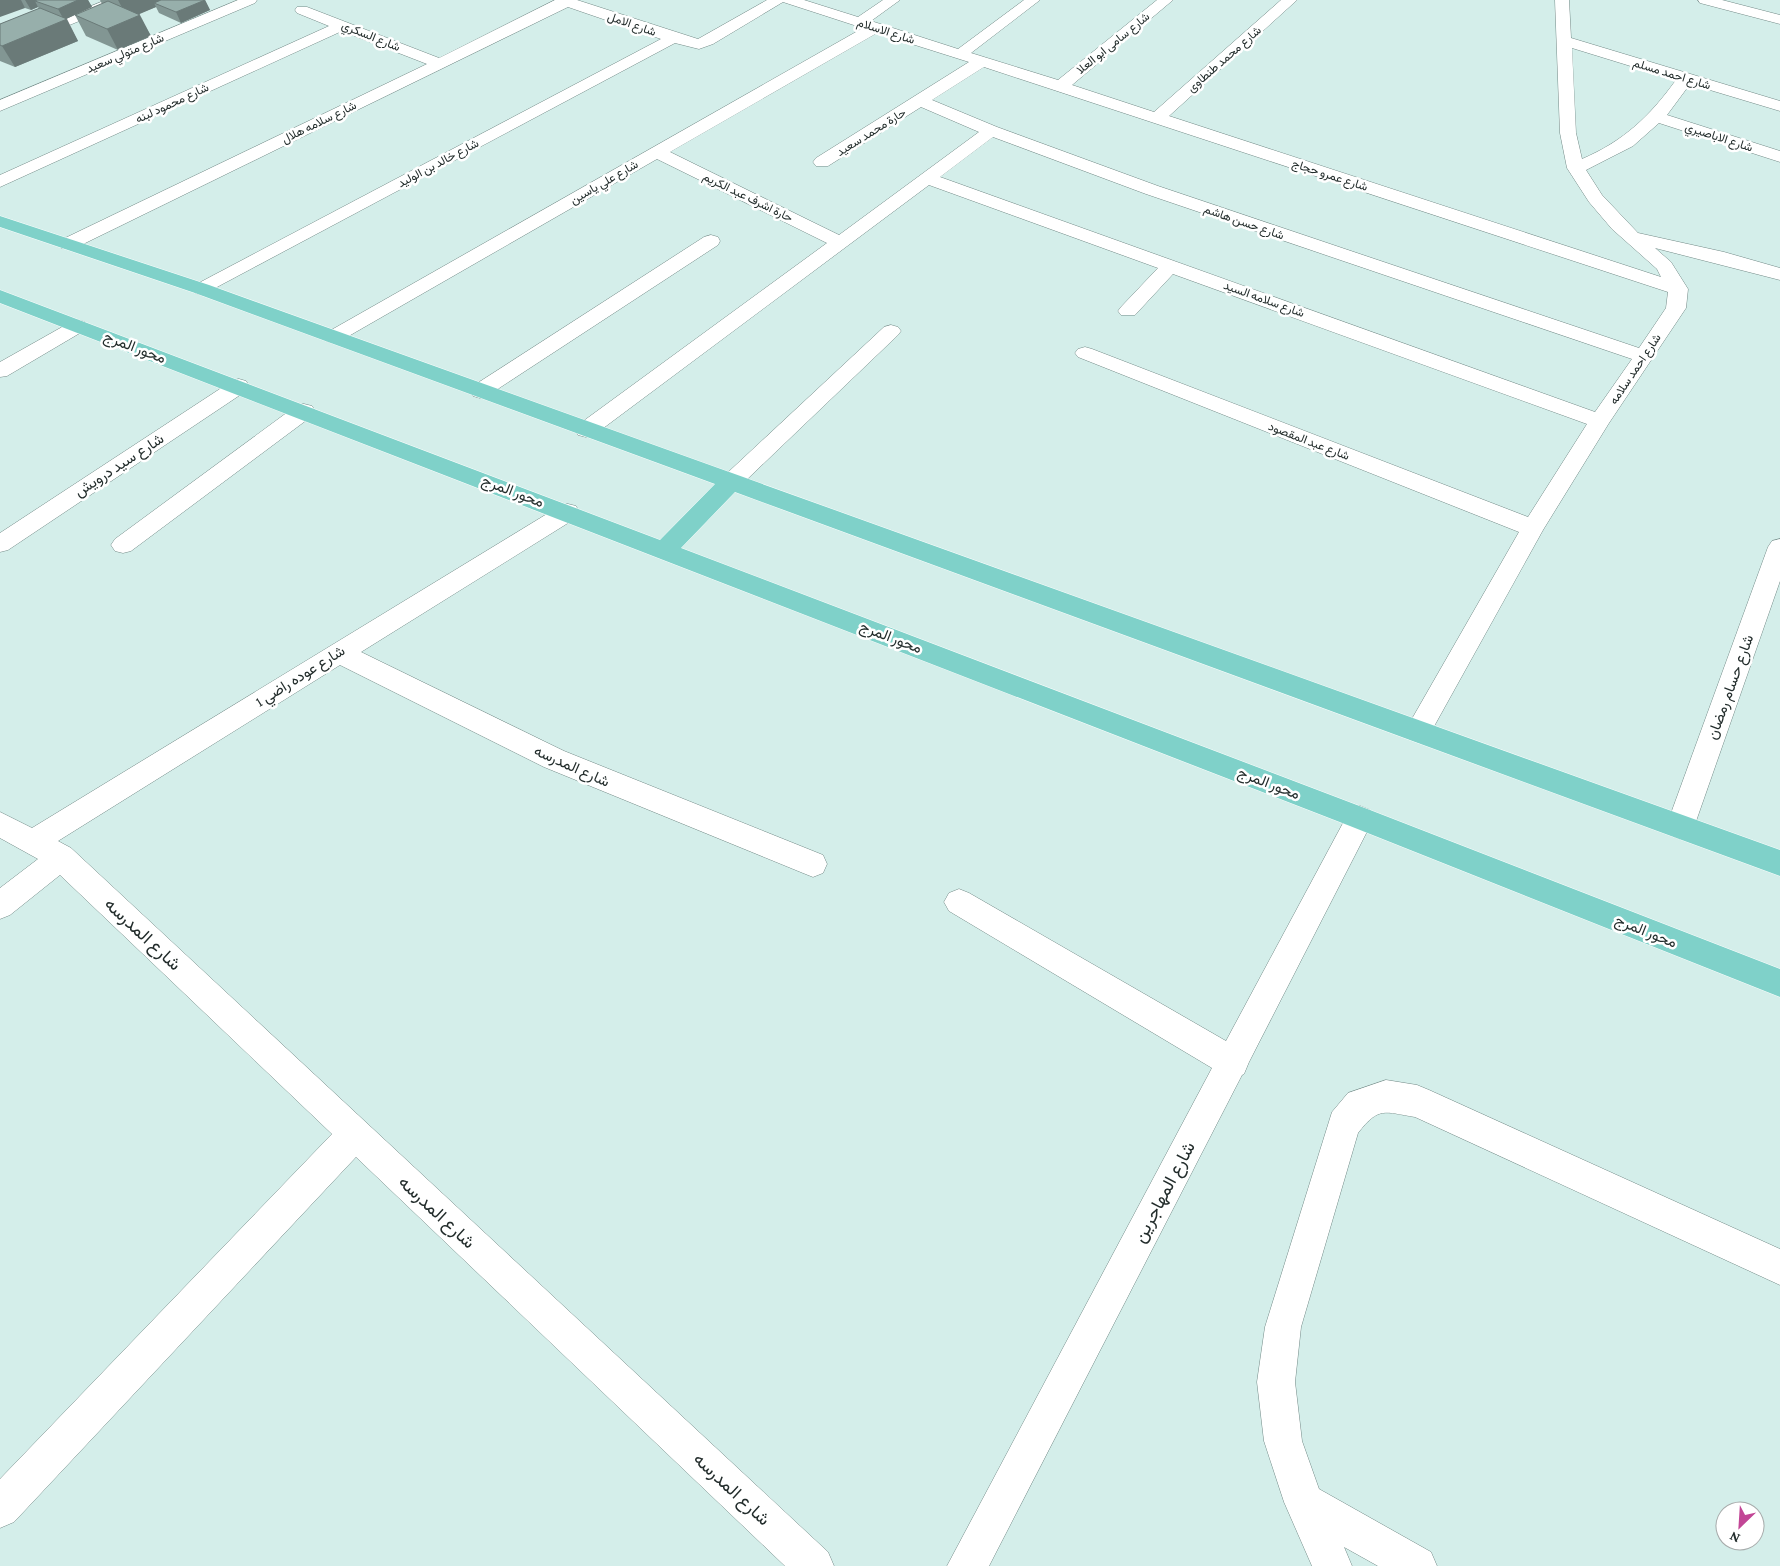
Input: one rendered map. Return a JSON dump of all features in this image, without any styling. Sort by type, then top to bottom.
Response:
[{"type":"main road","points":[[0,221],[202,289],[1780,863]]},
{"type":"main road","name":"محور المرج","points":[[0,296],[568,512],[1360,818],[1780,984]]},
{"type":"main road","points":[[666,550],[731,482]]},
{"type":"street","points":[[0,48],[119,0]]},
{"type":"street","name":"شارع متولي سعيد","points":[[0,106],[250,0]]},
{"type":"street","name":"شارع الامل","points":[[566,1],[694,44],[704,43],[777,0]]},
{"type":"street","name":"شارع الاسلام","points":[[789,0],[982,61]]},
{"type":"street","name":"شارع علي ياسين","points":[[333,337],[657,152],[868,25],[893,0]]},
{"type":"street","points":[[960,54],[1033,0]]},
{"type":"street","name":"شارع سامى ابو العلا","points":[[1060,86],[1166,0]]},
{"type":"street","name":"شارع محمد طنطاوى","points":[[1157,118],[1290,0]]},
{"type":"street","points":[[1562,0],[1568,133],[1576,168],[1595,198],[1633,238],[1664,266],[1678,289]]},
{"type":"street","points":[[1705,0],[1780,20]]},
{"type":"street","name":"شارع سلامه هلال","points":[[68,244],[566,1]]},
{"type":"street","name":"شارع السكري","points":[[302,10],[439,63]]},
{"type":"street","name":"شارع محمود لبنه","points":[[0,182],[343,25]]},
{"type":"street","name":"شارع خالد بن الوليد","points":[[202,289],[674,38]]},
{"type":"street","name":"شارع احمد مسلم","points":[[1564,41],[1780,106]]},
{"type":"street","points":[[920,101],[982,61]]},
{"type":"street","name":"شارع عمرو حجاج","points":[[982,61],[1678,289]]},
{"type":"street","points":[[1576,168],[1627,144],[1658,117],[1685,78]]},
{"type":"street","name":"شارع حسن هاشم","points":[[920,101],[991,131],[1152,190],[1644,356]]},
{"type":"street","name":"حارة محمد سعيد","points":[[822,162],[920,101]]},
{"type":"street","name":"شارع الاباصيري","points":[[1658,117],[1780,157]]},
{"type":"street","points":[[586,430],[991,131]]},
{"type":"street","name":"حارة اشرف عبد الكريم","points":[[657,152],[839,242]]},
{"type":"street","name":"شارع سلامه السيد","points":[[927,178],[1600,421]]},
{"type":"street","points":[[1633,238],[1724,258],[1780,274]]},
{"type":"street","points":[[480,391],[711,241]]},
{"type":"street","points":[[1128,311],[1171,265]]},
{"type":"street","name":"شارع احمد سلامه","points":[[1418,730],[1533,528],[1600,421],[1676,308],[1678,289]]},
{"type":"street","points":[[0,371],[78,326]]},
{"type":"street","points":[[731,482],[891,331]]},
{"type":"street","name":"شارع عبد المقصود","points":[[1085,353],[1533,528]]},
{"type":"street","name":"شارع سيد درويش","points":[[0,544],[239,386]]},
{"type":"street","points":[[123,545],[304,411]]},
{"type":"street","name":"شارع عوده راضي 1","points":[[0,906],[47,849],[338,652],[568,512]]},
{"type":"street","name":"شارع حسام رمضان","points":[[1680,827],[1780,547]]},
{"type":"street","name":"شارع المدرسه","points":[[338,652],[440,706],[554,759],[678,812],[813,864]]},
{"type":"street","name":"شارع المهاجرين","points":[[967,1566],[1233,1063],[1360,818]]},
{"type":"street","name":"شارع المدرسه","points":[[0,824],[47,849],[355,1134],[814,1566]]},
{"type":"street","points":[[959,902],[1233,1063]]},
{"type":"street","points":[[1332,1566],[1304,1502],[1283,1441],[1276,1382],[1283,1327],[1344,1124],[1360,1104],[1386,1096],[1417,1101],[1780,1267]]},
{"type":"street","points":[[0,1508],[355,1134]]},
{"type":"street","points":[[1304,1502],[1418,1566]]},
{"type":"building","points":[[78,0],[58,9],[35,1]]},
{"type":"building","points":[[161,0],[205,0],[176,12],[154,3]]},
{"type":"building","points":[[108,1],[140,15],[107,29],[75,15]]},
{"type":"building","points":[[40,8],[67,19],[2,46],[0,45],[0,24]]}]
